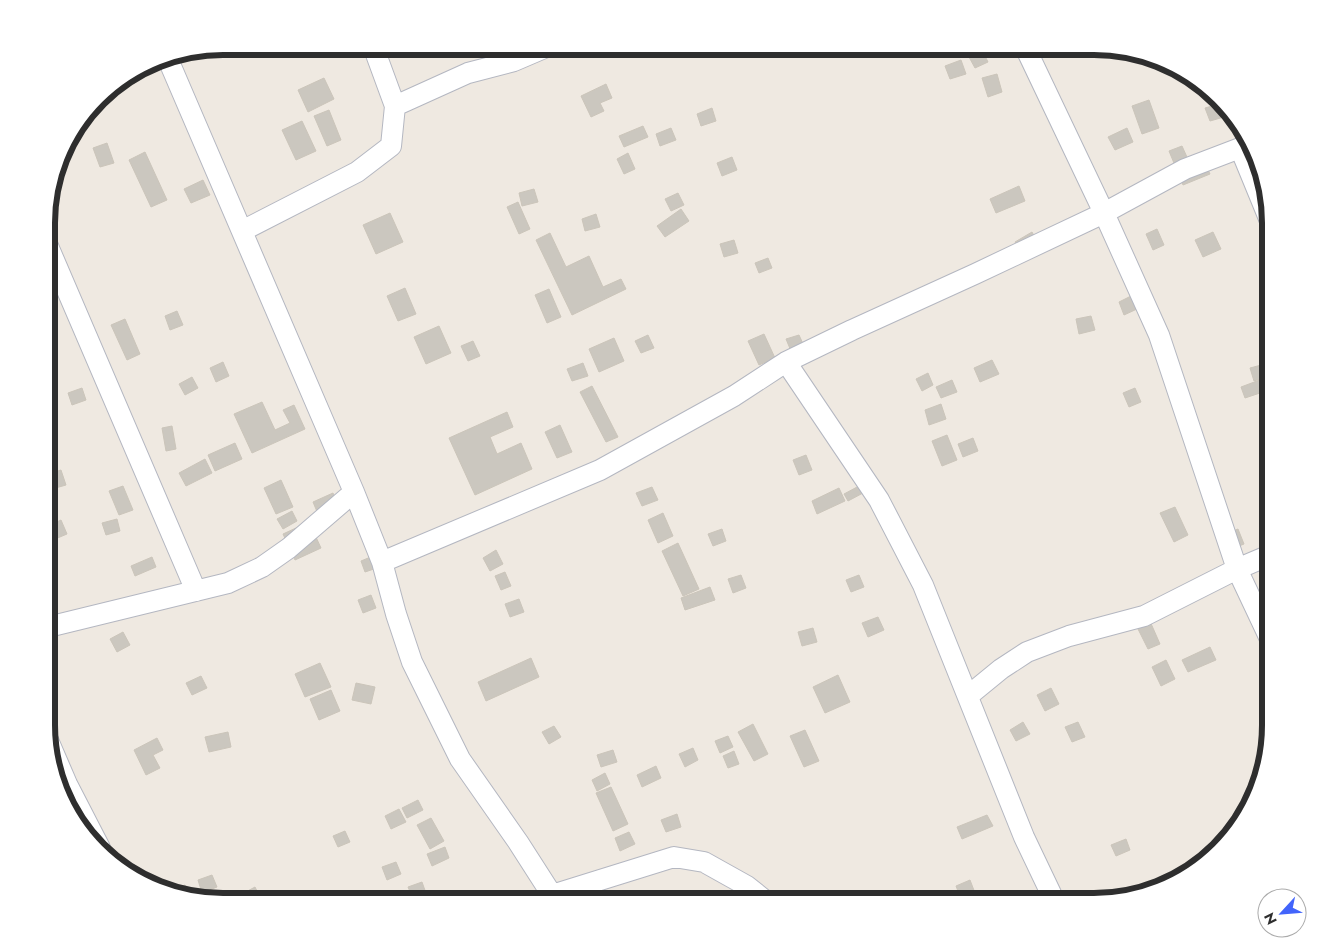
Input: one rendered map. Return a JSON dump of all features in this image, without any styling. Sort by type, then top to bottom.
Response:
[{"type":"street","points":[[242,231],[357,172],[391,146],[395,106],[376,55]]},
{"type":"street","points":[[395,106],[468,73],[514,61],[528,55]]},
{"type":"street","points":[[1029,55],[1104,212],[1159,335],[1237,569],[1262,622]]},
{"type":"street","points":[[170,64],[354,492],[382,562],[396,614],[412,662],[460,759],[518,842],[550,893]]},
{"type":"street","points":[[382,562],[600,470],[734,396],[786,362],[1104,212],[1185,169],[1244,147]]},
{"type":"street","points":[[55,262],[196,591]]},
{"type":"street","points":[[786,362],[879,500],[923,585],[1024,837],[1051,893]]},
{"type":"street","points":[[55,624],[228,583],[262,567],[289,548],[354,492]]},
{"type":"street","points":[[968,696],[1001,669],[1027,652],[1069,636],[1144,616],[1262,558]]},
{"type":"street","points":[[63,774],[88,825]]},
{"type":"street","points":[[568,893],[674,857],[704,862],[747,886],[756,893]]},
{"type":"building","points":[[973,55],[984,55],[988,62],[975,68],[969,57]]},
{"type":"building","points":[[961,60],[966,74],[950,79],[945,66]]},
{"type":"building","points":[[997,74],[1002,92],[988,97],[982,78]]},
{"type":"building","points":[[324,78],[334,99],[308,112],[298,90]]},
{"type":"building","points":[[606,84],[612,98],[600,103],[604,111],[591,117],[581,96]]},
{"type":"building","points":[[1149,100],[1159,128],[1142,134],[1132,106]]},
{"type":"building","points":[[1214,105],[1224,117],[1210,121],[1205,108]]},
{"type":"building","points":[[712,108],[716,121],[701,126],[697,114]]},
{"type":"building","points":[[329,110],[341,140],[327,146],[314,116]]},
{"type":"building","points":[[302,121],[316,151],[296,160],[282,130]]},
{"type":"building","points":[[643,126],[648,137],[624,147],[619,136]]},
{"type":"building","points":[[671,128],[676,140],[660,146],[656,134]]},
{"type":"building","points":[[1127,128],[1133,142],[1115,150],[1108,137]]},
{"type":"building","points":[[107,143],[114,163],[100,167],[93,148]]},
{"type":"building","points":[[1182,146],[1191,166],[1204,161],[1210,174],[1183,185],[1169,151]]},
{"type":"building","points":[[145,152],[167,200],[151,207],[129,160]]},
{"type":"building","points":[[628,153],[635,169],[624,174],[617,159]]},
{"type":"building","points":[[732,157],[737,170],[722,176],[717,163]]},
{"type":"building","points":[[203,180],[210,195],[191,203],[184,189]]},
{"type":"building","points":[[1019,186],[1025,201],[996,213],[990,199]]},
{"type":"building","points":[[534,189],[538,202],[522,206],[519,193]]},
{"type":"building","points":[[678,193],[684,205],[671,211],[665,199]]},
{"type":"building","points":[[518,202],[530,229],[519,234],[507,207]]},
{"type":"building","points":[[681,209],[689,221],[665,237],[657,226]]},
{"type":"building","points":[[390,213],[403,242],[376,254],[363,225]]},
{"type":"building","points":[[596,214],[600,227],[585,231],[582,219]]},
{"type":"building","points":[[1157,229],[1164,245],[1153,250],[1146,234]]},
{"type":"building","points":[[1032,232],[1038,243],[1021,252],[1015,242]]},
{"type":"building","points":[[1213,232],[1221,249],[1203,257],[1195,240]]},
{"type":"building","points":[[550,233],[566,267],[589,256],[603,287],[621,279],[626,289],[572,315],[536,240]]},
{"type":"building","points":[[734,240],[738,253],[724,257],[720,244]]},
{"type":"building","points":[[768,258],[772,268],[759,273],[755,263]]},
{"type":"building","points":[[405,288],[416,314],[398,321],[387,296]]},
{"type":"building","points":[[549,289],[561,317],[547,323],[535,295]]},
{"type":"building","points":[[1131,296],[1137,309],[1124,315],[1119,302]]},
{"type":"building","points":[[177,311],[183,325],[170,330],[165,316]]},
{"type":"building","points":[[1091,316],[1095,330],[1079,334],[1076,319]]},
{"type":"building","points":[[125,319],[140,354],[127,360],[111,325]]},
{"type":"building","points":[[439,326],[451,353],[426,364],[414,337]]},
{"type":"building","points":[[764,334],[775,358],[759,365],[748,341]]},
{"type":"building","points":[[648,335],[654,348],[641,353],[635,341]]},
{"type":"building","points":[[799,335],[804,346],[791,351],[786,339]]},
{"type":"building","points":[[614,338],[624,361],[599,372],[589,349]]},
{"type":"building","points":[[473,341],[480,356],[468,361],[461,346]]},
{"type":"building","points":[[992,360],[999,374],[980,382],[974,368]]},
{"type":"building","points":[[223,362],[229,376],[216,382],[210,368]]},
{"type":"building","points":[[583,363],[588,376],[572,381],[567,369]]},
{"type":"building","points":[[1262,365],[1262,378],[1254,381],[1250,368]]},
{"type":"building","points":[[928,373],[933,385],[922,391],[916,379]]},
{"type":"building","points":[[192,377],[198,388],[185,395],[179,384]]},
{"type":"building","points":[[1262,379],[1262,392],[1245,398],[1241,387]]},
{"type":"building","points":[[952,380],[957,392],[941,398],[936,387]]},
{"type":"building","points":[[592,386],[618,437],[606,442],[580,392]]},
{"type":"building","points":[[82,388],[86,400],[72,405],[68,393]]},
{"type":"building","points":[[1135,388],[1141,402],[1129,407],[1123,393]]},
{"type":"building","points":[[262,402],[275,430],[290,423],[283,410],[294,405],[305,429],[252,453],[234,414]]},
{"type":"building","points":[[941,404],[946,419],[929,425],[925,410]]},
{"type":"building","points":[[507,412],[513,427],[490,437],[497,454],[521,443],[532,469],[475,495],[449,438]]},
{"type":"building","points":[[560,425],[572,452],[557,458],[545,432]]},
{"type":"building","points":[[172,426],[176,449],[166,451],[162,428]]},
{"type":"building","points":[[947,435],[957,460],[942,466],[932,441]]},
{"type":"building","points":[[973,438],[978,451],[963,457],[958,444]]},
{"type":"building","points":[[235,443],[242,459],[215,471],[208,455]]},
{"type":"building","points":[[806,455],[812,470],[799,475],[793,460]]},
{"type":"building","points":[[205,459],[212,473],[186,486],[179,473]]},
{"type":"building","points":[[61,470],[66,485],[55,488],[55,472]]},
{"type":"building","points":[[281,480],[293,507],[276,514],[264,488]]},
{"type":"building","points":[[123,486],[133,510],[119,515],[109,491]]},
{"type":"building","points":[[859,486],[863,493],[848,501],[844,494]]},
{"type":"building","points":[[652,487],[658,500],[642,506],[636,493]]},
{"type":"building","points":[[839,488],[845,501],[817,514],[812,501]]},
{"type":"building","points":[[333,493],[338,505],[318,514],[313,502]]},
{"type":"building","points":[[1175,507],[1188,535],[1174,542],[1160,513]]},
{"type":"building","points":[[292,511],[297,521],[283,529],[277,519]]},
{"type":"building","points":[[663,513],[673,536],[658,543],[648,520]]},
{"type":"building","points":[[117,519],[120,531],[106,535],[102,523]]},
{"type":"building","points":[[61,520],[67,534],[55,539],[55,523]]},
{"type":"building","points":[[309,522],[321,548],[295,560],[283,534]]},
{"type":"building","points":[[722,529],[726,541],[713,546],[708,534]]},
{"type":"building","points":[[1238,529],[1244,544],[1229,550],[1223,535]]},
{"type":"building","points":[[678,543],[699,589],[683,596],[662,551]]},
{"type":"building","points":[[496,550],[503,564],[490,571],[483,558]]},
{"type":"building","points":[[373,556],[377,568],[365,572],[361,561]]},
{"type":"building","points":[[152,557],[156,567],[135,576],[131,566]]},
{"type":"building","points":[[505,572],[511,586],[501,590],[495,576]]},
{"type":"building","points":[[741,575],[746,588],[733,593],[728,579]]},
{"type":"building","points":[[859,575],[864,587],[851,592],[846,580]]},
{"type":"building","points":[[710,587],[715,600],[685,610],[681,598]]},
{"type":"building","points":[[371,595],[376,608],[363,613],[358,600]]},
{"type":"building","points":[[519,599],[524,612],[510,617],[505,604]]},
{"type":"building","points":[[878,617],[884,630],[868,637],[862,623]]},
{"type":"building","points":[[1149,619],[1160,644],[1148,649],[1136,625]]},
{"type":"building","points":[[813,628],[817,642],[802,646],[798,632]]},
{"type":"building","points":[[123,632],[130,645],[117,652],[110,639]]},
{"type":"building","points":[[1210,647],[1216,660],[1188,672],[1182,660]]},
{"type":"building","points":[[531,658],[539,677],[486,701],[478,682]]},
{"type":"building","points":[[1166,660],[1175,679],[1161,686],[1152,667]]},
{"type":"building","points":[[320,663],[331,687],[305,697],[295,674]]},
{"type":"building","points":[[838,675],[850,702],[825,713],[813,687]]},
{"type":"building","points":[[201,676],[207,688],[192,695],[186,683]]},
{"type":"building","points":[[356,683],[375,687],[371,704],[352,700]]},
{"type":"building","points":[[1051,688],[1059,704],[1045,711],[1037,695]]},
{"type":"building","points":[[331,690],[340,711],[319,720],[310,699]]},
{"type":"building","points":[[1023,722],[1030,734],[1016,741],[1010,730]]},
{"type":"building","points":[[1078,722],[1085,737],[1072,742],[1065,727]]},
{"type":"building","points":[[753,724],[768,754],[754,761],[738,732]]},
{"type":"building","points":[[554,726],[561,737],[549,744],[542,732]]},
{"type":"building","points":[[805,730],[819,761],[804,767],[790,736]]},
{"type":"building","points":[[228,732],[231,747],[209,752],[205,737]]},
{"type":"building","points":[[728,736],[733,747],[720,753],[715,741]]},
{"type":"building","points":[[157,738],[163,750],[153,755],[160,768],[146,775],[134,750]]},
{"type":"building","points":[[693,748],[698,760],[685,767],[679,754]]},
{"type":"building","points":[[613,750],[617,762],[601,767],[597,755]]},
{"type":"building","points":[[734,751],[739,764],[728,768],[723,756]]},
{"type":"building","points":[[656,766],[661,778],[642,787],[637,775]]},
{"type":"building","points":[[605,773],[610,784],[597,791],[592,780]]},
{"type":"building","points":[[611,787],[628,824],[613,831],[596,793]]},
{"type":"building","points":[[418,800],[423,810],[407,818],[402,808]]},
{"type":"building","points":[[399,809],[406,822],[391,829],[385,816]]},
{"type":"building","points":[[677,814],[681,827],[666,832],[661,820]]},
{"type":"building","points":[[987,815],[993,826],[962,839],[957,827]]},
{"type":"building","points":[[431,818],[444,841],[430,849],[417,825]]},
{"type":"building","points":[[345,831],[350,842],[338,847],[333,836]]},
{"type":"building","points":[[629,832],[635,844],[620,851],[615,838]]},
{"type":"building","points":[[1126,839],[1130,850],[1116,856],[1111,845]]},
{"type":"building","points":[[445,847],[449,858],[432,866],[427,854]]},
{"type":"building","points":[[396,862],[401,874],[387,880],[382,867]]},
{"type":"building","points":[[212,875],[217,887],[202,892],[198,880]]},
{"type":"building","points":[[970,880],[975,893],[959,893],[956,886]]},
{"type":"building","points":[[422,882],[426,893],[411,893],[408,887]]},
{"type":"building","points":[[255,887],[258,893],[244,893]]}]
